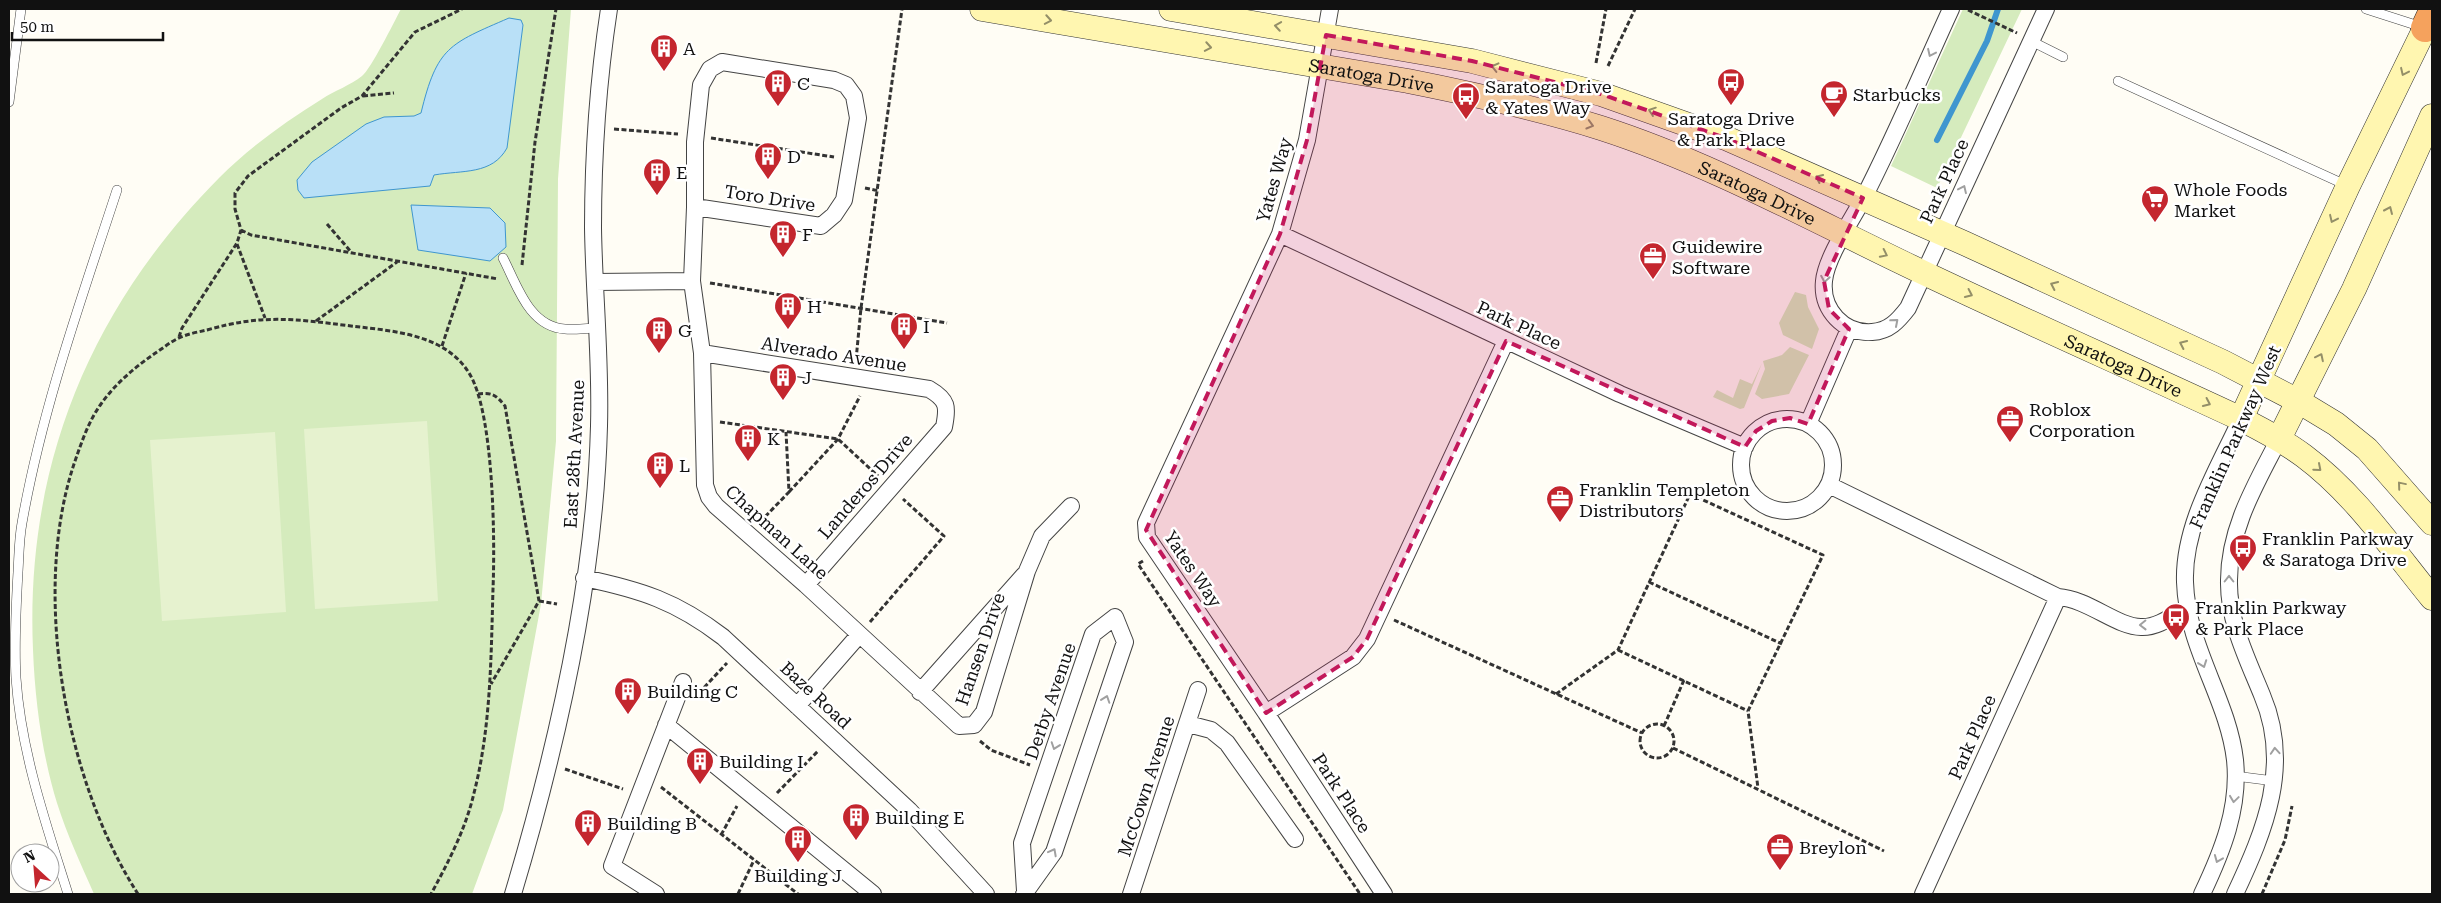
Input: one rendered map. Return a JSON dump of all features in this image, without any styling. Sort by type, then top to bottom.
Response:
[{"type":"main road","name":"Saratoga Drive","points":[[982,9],[1321,66],[1474,94],[1602,128],[1715,173],[1925,274],[2241,419],[2279,439],[2305,456],[2351,500],[2432,598]]},
{"type":"main road","name":"Saratoga Drive","points":[[1171,9],[1326,34],[1472,61],[1601,94],[1728,138],[1942,233],[2259,380],[2298,401],[2336,424],[2367,449],[2432,523]]},
{"type":"main road","name":"Franklin Parkway West","points":[[2241,419],[2348,186],[2430,24]]},
{"type":"main road","points":[[2279,439],[2354,289],[2432,116]]},
{"type":"street","name":"East 28th Avenue","points":[[512,894],[549,763],[569,671],[584,578],[596,478],[599,427],[594,181],[596,127],[609,9]]},
{"type":"street","name":"Yates Way","points":[[1266,713],[1147,537],[1146,523],[1280,234],[1307,140],[1330,9]]},
{"type":"street","points":[[1808,424],[1849,329],[1838,321],[1824,296],[1824,281],[1828,268],[1843,234],[1863,198],[1951,9]]},
{"type":"street","name":"Park Place","points":[[1849,329],[1864,333],[1889,328],[1899,320],[1908,308],[1925,274],[2024,37],[2046,9]]},
{"type":"street","name":"Chapman Lane","points":[[851,159],[858,118],[854,96],[846,86],[834,80],[736,63],[722,62],[710,69],[701,85],[696,136],[692,281],[702,352],[705,485],[708,497],[806,584],[920,692],[959,726]]},
{"type":"street","name":"Toro Drive","points":[[695,207],[821,226],[834,215],[844,200],[851,159]]},
{"type":"street","name":"Park Place","points":[[1280,234],[1620,394],[1745,446]]},
{"type":"street","points":[[595,282],[692,281]]},
{"type":"street","points":[[1266,713],[1353,656],[1367,639],[1506,341]]},
{"type":"street","name":"Alverado Avenue","points":[[702,352],[929,389],[941,396],[947,411]]},
{"type":"street","name":"Landeros Drive","points":[[806,584],[944,427],[947,411]]},
{"type":"street","points":[[1790,418],[1808,424],[1822,434],[1832,450],[1834,468],[1830,485],[1819,499],[1804,509],[1786,511],[1768,508],[1754,497],[1744,482],[1741,464],[1745,446],[1756,431],[1772,422],[1790,418]]},
{"type":"street","name":"Franklin Parkway West","points":[[2202,894],[2219,858],[2230,823],[2235,760],[2227,727],[2193,635],[2187,608],[2185,581],[2187,552],[2195,524],[2241,419]]},
{"type":"street","points":[[2235,894],[2261,833],[2276,766],[2273,736],[2263,698],[2238,639],[2231,610],[2228,581],[2230,555],[2237,527],[2279,439]]},
{"type":"street","points":[[1830,485],[2058,597],[2072,598],[2130,624],[2141,627],[2154,625],[2187,608]]},
{"type":"street","name":"Hansen Drive","points":[[959,726],[974,725],[984,712],[1027,571],[1042,536],[1071,506]]},
{"type":"street","name":"Hansen Drive","points":[[920,692],[1027,571]]},
{"type":"street","name":"Baze Road","points":[[584,578],[652,595],[702,621],[738,651],[909,810],[986,894]]},
{"type":"street","name":"Park Place","points":[[1922,894],[2058,597]]},
{"type":"street","name":"Derby Avenue","points":[[1115,617],[1125,642],[1054,852],[1024,893],[1022,843],[1093,634],[1115,617]]},
{"type":"street","points":[[798,706],[859,635]]},
{"type":"street","points":[[656,894],[612,866],[683,682]]},
{"type":"street","name":"McCown Avenue","points":[[1131,894],[1198,690]]},
{"type":"street","name":"Park Place","points":[[1266,713],[1384,894]]},
{"type":"street","points":[[1188,724],[1211,730],[1227,743],[1295,839]]},
{"type":"street","points":[[666,726],[873,894]]},
{"type":"lane","points":[[9,102],[21,9]]},
{"type":"lane","points":[[2366,9],[2430,24]]},
{"type":"lane","points":[[2024,37],[2063,57]]},
{"type":"lane","points":[[2118,81],[2348,186]]},
{"type":"lane","points":[[68,894],[44,820],[26,745],[16,678],[16,607],[21,526],[36,456],[65,348],[117,190]]},
{"type":"lane","points":[[504,258],[526,304],[536,317],[549,325],[564,329],[597,328]]},
{"type":"lane","points":[[2235,776],[2274,781]]},
{"type":"path","points":[[179,338],[182,328],[237,243],[241,230],[235,209],[235,193],[248,176],[341,108],[362,96],[415,32],[462,9]]},
{"type":"path","points":[[241,230],[251,235],[496,279],[511,274],[523,264],[535,142],[556,9]]},
{"type":"path","points":[[748,534],[838,439],[861,378],[861,308],[902,9]]},
{"type":"path","points":[[1596,63],[1606,9]]},
{"type":"path","points":[[1608,66],[1635,9]]},
{"type":"path","points":[[1973,12],[2024,37]]},
{"type":"path","points":[[362,96],[394,93]]},
{"type":"path","points":[[596,127],[696,136],[851,159]]},
{"type":"path","points":[[327,224],[353,254]]},
{"type":"path","points":[[237,243],[265,318]]},
{"type":"path","points":[[316,321],[398,261]]},
{"type":"path","points":[[442,346],[466,274]]},
{"type":"path","points":[[692,281],[948,322]]},
{"type":"path","points":[[138,894],[111,845],[94,804],[69,724],[60,664],[56,574],[60,525],[67,485],[87,429],[100,406],[120,381],[179,338],[236,322],[265,318],[316,321],[382,329],[416,337],[442,346],[461,361],[472,376],[478,394],[489,458],[494,563],[490,684],[474,794],[445,869],[432,894]]},
{"type":"path","points":[[478,394],[487,392],[496,395],[505,406],[539,602],[490,684]]},
{"type":"path","points":[[786,432],[789,492]]},
{"type":"path","points":[[1556,694],[1618,650],[1690,494],[1823,555],[1782,644],[1748,711],[1758,788]]},
{"type":"path","points":[[1157,552],[1138,564],[1360,894]]},
{"type":"path","points":[[1648,582],[1782,644]]},
{"type":"path","points":[[539,602],[557,604]]},
{"type":"path","points":[[1380,613],[1642,733]]},
{"type":"path","points":[[1618,650],[1748,711]]},
{"type":"path","points":[[675,704],[685,705],[694,698],[738,651]]},
{"type":"path","points":[[1664,726],[1684,680]]},
{"type":"path","points":[[1655,724],[1664,726],[1670,730],[1674,740],[1673,748],[1667,755],[1658,758],[1650,757],[1643,750],[1640,742],[1642,733],[1648,727],[1655,724]]},
{"type":"path","points":[[959,726],[991,750],[1046,772]]},
{"type":"path","points":[[765,806],[832,737]]},
{"type":"path","points":[[1673,748],[1884,851]]},
{"type":"path","points":[[549,763],[640,795]]},
{"type":"path","points":[[647,776],[798,894]]},
{"type":"path","points":[[721,835],[746,790]]},
{"type":"path","points":[[2262,894],[2285,840],[2292,806]]},
{"type":"path","points":[[738,894],[754,860]]},
{"type":"highlighted area","points":[[1326,35],[1472,61],[1601,94],[1728,139],[1863,198],[1824,281],[1829,309],[1849,329],[1808,424],[1790,418],[1772,421],[1756,431],[1745,447],[1506,341],[1367,639],[1353,657],[1266,713],[1146,530],[1280,234],[1307,140]]},
{"type":"green space","points":[[401,9],[571,9],[558,179],[556,441],[541,604],[503,810],[472,894],[94,894],[74,849],[57,803],[47,766],[35,689],[33,582],[41,517],[54,454],[75,394],[101,336],[134,281],[174,228],[219,178],[255,145],[308,108],[362,76],[376,55]]},
{"type":"green space","points":[[1963,9],[2022,9],[1937,188],[1891,166]]},
{"type":"green space","points":[[1795,292],[1806,295],[1808,307],[1819,329],[1812,349],[1783,335],[1779,323]]},
{"type":"green space","points":[[1790,347],[1809,355],[1789,394],[1762,399],[1755,394],[1765,369],[1763,361],[1782,355]]},
{"type":"green space","points":[[1762,363],[1744,408],[1740,409],[1713,397],[1717,390],[1733,398],[1740,379],[1752,384]]},
{"type":"green space","points":[[427,421],[438,601],[315,609],[304,429]]},
{"type":"green space","points":[[275,432],[286,612],[162,621],[150,440]]},
{"type":"water","points":[[509,18],[521,20],[523,25],[507,148],[501,157],[493,163],[476,170],[434,175],[430,186],[304,198],[298,190],[297,180],[312,162],[366,124],[384,117],[414,116],[421,113],[433,74],[448,50],[472,35]]},
{"type":"water","points":[[411,205],[490,208],[505,223],[506,247],[490,261],[418,250]]},
{"type":"waterway","points":[[1937,140],[1987,41],[1998,9]]},
{"type":"place","name":"A","points":[[664,72]]},
{"type":"place","name":"Saratoga Drive & Park Place","points":[[1731,106]]},
{"type":"place","name":"C","points":[[778,107]]},
{"type":"place","name":"Starbucks","points":[[1834,118]]},
{"type":"place","name":"Saratoga Drive & Yates Way","points":[[1466,120]]},
{"type":"place","name":"D","points":[[768,180]]},
{"type":"place","name":"E","points":[[657,196]]},
{"type":"place","name":"Whole Foods Market","points":[[2155,223]]},
{"type":"place","name":"F","points":[[783,258]]},
{"type":"place","name":"Guidewire Software","points":[[1653,280]]},
{"type":"place","name":"H","points":[[788,330]]},
{"type":"place","name":"I","points":[[904,350]]},
{"type":"place","name":"G","points":[[659,354]]},
{"type":"place","name":"J","points":[[783,401]]},
{"type":"place","name":"Roblox Corporation","points":[[2010,443]]},
{"type":"place","name":"K","points":[[748,462]]},
{"type":"place","name":"L","points":[[660,489]]},
{"type":"place","name":"Franklin Templeton Distributors","points":[[1560,523]]},
{"type":"place","name":"Franklin Parkway & Saratoga Drive","points":[[2243,572]]},
{"type":"place","name":"Franklin Parkway & Park Place","points":[[2176,641]]},
{"type":"place","name":"Building C","points":[[628,715]]},
{"type":"place","name":"Building I","points":[[700,785]]},
{"type":"place","name":"Building E","points":[[856,841]]},
{"type":"place","name":"Building B","points":[[588,847]]},
{"type":"place","name":"Building J","points":[[798,863]]},
{"type":"place","name":"Breylon","points":[[1780,871]]}]
